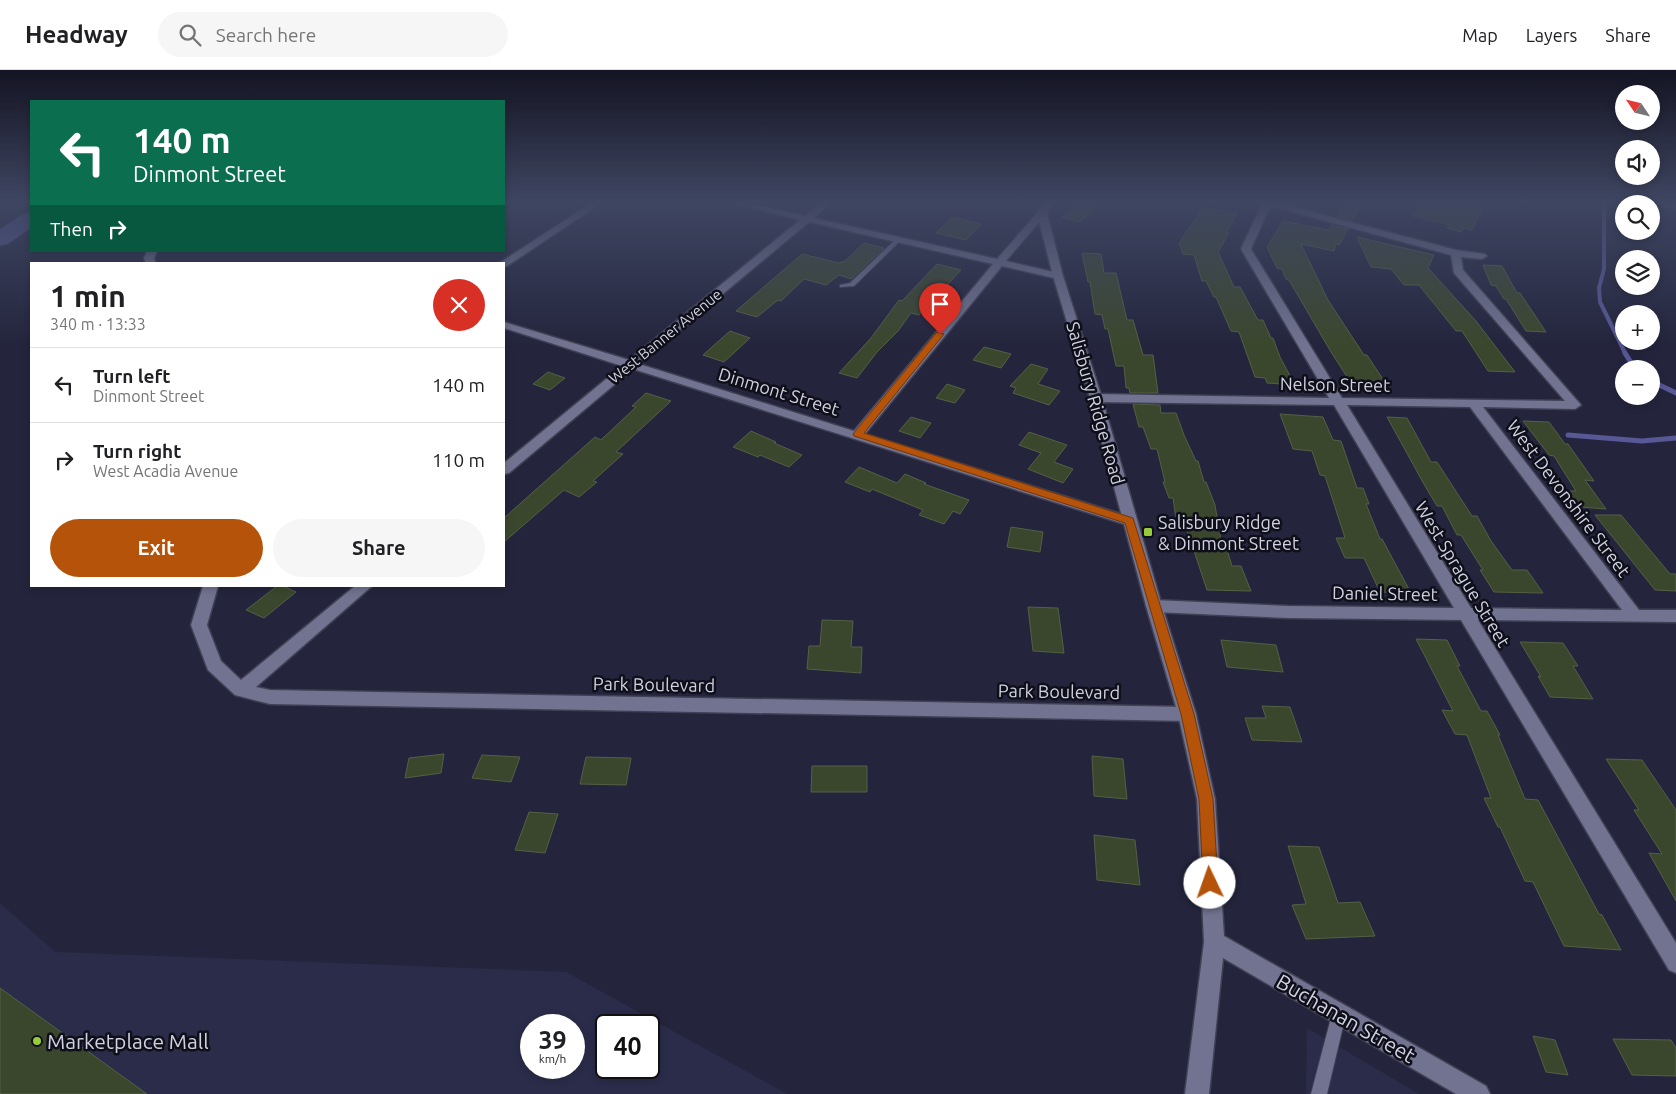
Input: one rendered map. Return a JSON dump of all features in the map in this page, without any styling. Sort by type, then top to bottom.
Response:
[{"type":"street","points":[[505,263],[525,250]]},
{"type":"street","name":"West Banner Avenue","points":[[505,469],[770,250]]},
{"type":"street","points":[[941,250],[1058,276]]},
{"type":"street","points":[[858,434],[1010,250]]},
{"type":"street","name":"Salisbury Ridge Road","points":[[1053,250],[1058,276],[1096,398],[1129,520],[1187,714],[1206,799],[1214,942],[1197,1094]]},
{"type":"street","name":"West Sprague Street","points":[[1247,250],[1676,963]]},
{"type":"street","points":[[1444,250],[1482,256]]},
{"type":"street","name":"Nelson Street","points":[[1096,398],[1575,405],[1458,271],[1456,253]]},
{"type":"street","name":"Dinmont Street","points":[[505,325],[1129,520]]},
{"type":"street","name":"West Devonshire Street","points":[[1473,404],[1635,616]]},
{"type":"street","name":"Park Boulevard","points":[[211,587],[199,625],[214,665],[241,690],[270,697],[1187,714]]},
{"type":"street","points":[[241,690],[364,587]]},
{"type":"street","name":"Daniel Street","points":[[1154,606],[1289,612],[1676,616]]},
{"type":"street","name":"Buchanan Street","points":[[1214,942],[1478,1094]]},
{"type":"lane","points":[[842,286],[852,285],[888,250]]},
{"type":"lane","points":[[1319,1094],[1339,1014]]},
{"type":"shaded area","points":[[0,903],[55,952],[566,972],[642,1014],[595,1014],[595,1079],[660,1079],[660,1024],[787,1094],[0,1094]]},
{"type":"shaded area","points":[[1307,1028],[1419,1094],[1306,1094]]},
{"type":"building","points":[[857,250],[882,250],[851,279],[839,275],[826,285],[804,279],[781,301],[778,300],[757,317],[736,311],[802,254],[839,263],[845,261]]},
{"type":"building","points":[[1181,250],[1219,250],[1218,252],[1234,287],[1240,287],[1258,320],[1263,320],[1295,385],[1267,383],[1265,378],[1255,377],[1239,332],[1231,331],[1216,297],[1214,297],[1206,281],[1202,281],[1194,255],[1183,254]]},
{"type":"building","points":[[1268,250],[1304,250],[1328,300],[1364,355],[1367,355],[1388,387],[1353,386],[1289,280],[1286,279],[1282,269],[1277,268]]},
{"type":"building","points":[[1363,250],[1412,250],[1434,255],[1428,268],[1476,321],[1515,372],[1488,371],[1462,331],[1456,331],[1419,285],[1404,285],[1391,269],[1371,267]]},
{"type":"building","points":[[1082,253],[1101,254],[1104,273],[1116,273],[1127,320],[1133,320],[1143,355],[1153,355],[1158,393],[1130,393],[1129,388],[1126,388],[1124,366],[1116,366],[1108,329],[1105,329],[1102,315],[1095,314],[1090,282],[1088,282]]},
{"type":"building","points":[[937,264],[961,270],[919,315],[911,313],[898,331],[877,352],[857,378],[839,373],[871,338],[899,300],[902,301]]},
{"type":"building","points":[[1483,265],[1502,266],[1517,293],[1520,293],[1546,332],[1526,331],[1506,299],[1504,299],[1496,286],[1491,285]]},
{"type":"building","points":[[730,331],[750,338],[724,362],[703,355]]},
{"type":"building","points":[[984,347],[1011,354],[1001,368],[973,360]]},
{"type":"building","points":[[1031,364],[1048,369],[1038,384],[1060,391],[1049,405],[1013,393],[1016,388],[1010,386]]},
{"type":"building","points":[[548,372],[565,378],[550,390],[533,384]]},
{"type":"building","points":[[947,384],[965,390],[955,403],[936,398]]},
{"type":"building","points":[[646,393],[671,401],[616,452],[623,454],[593,481],[597,482],[579,497],[564,490],[505,541],[505,517],[595,437],[601,440],[636,407],[632,406]]},
{"type":"building","points":[[1133,404],[1160,405],[1161,413],[1176,413],[1184,435],[1196,461],[1198,461],[1204,482],[1206,482],[1215,505],[1221,540],[1224,540],[1232,566],[1241,566],[1251,591],[1207,590],[1186,527],[1177,526],[1173,498],[1169,498],[1163,482],[1165,482],[1157,449],[1151,449],[1143,427],[1139,427]]},
{"type":"building","points":[[1280,414],[1323,417],[1333,440],[1341,441],[1357,488],[1363,488],[1369,504],[1366,504],[1380,539],[1382,539],[1411,593],[1380,592],[1364,558],[1345,558],[1336,538],[1345,538],[1325,476],[1320,475],[1312,451],[1293,449]]},
{"type":"building","points":[[911,417],[931,423],[920,438],[899,431]]},
{"type":"building","points":[[1387,417],[1407,418],[1431,462],[1437,462],[1472,516],[1477,516],[1491,541],[1512,570],[1527,570],[1543,593],[1494,592],[1480,570],[1483,570],[1461,535],[1457,535],[1442,506],[1437,506]]},
{"type":"building","points":[[1523,421],[1549,422],[1565,444],[1568,444],[1594,481],[1585,480],[1606,509],[1580,507],[1569,491],[1576,491],[1554,456],[1549,455]]},
{"type":"building","points":[[751,431],[802,455],[789,467],[760,455],[758,457],[733,447]]},
{"type":"building","points":[[1029,432],[1067,445],[1054,462],[1073,469],[1063,483],[1028,469],[1041,453],[1019,445]]},
{"type":"building","points":[[859,467],[897,483],[905,474],[926,483],[924,484],[969,500],[960,514],[953,511],[944,524],[919,515],[923,510],[872,489],[870,492],[845,482]]},
{"type":"building","points":[[1595,515],[1621,515],[1670,574],[1676,574],[1676,591],[1655,590]]},
{"type":"building","points":[[1011,527],[1043,532],[1040,552],[1007,547]]},
{"type":"building","points":[[276,587],[285,587],[296,592],[264,618],[246,610]]},
{"type":"building","points":[[1028,607],[1058,608],[1064,653],[1033,651]]},
{"type":"building","points":[[822,620],[853,621],[851,647],[862,647],[861,673],[807,669],[809,646],[820,646]]},
{"type":"building","points":[[1416,639],[1447,640],[1460,666],[1457,666],[1481,711],[1487,711],[1500,735],[1498,735],[1525,799],[1538,800],[1599,914],[1602,915],[1621,950],[1564,946],[1533,882],[1525,881],[1500,827],[1498,827],[1484,798],[1491,798],[1467,735],[1455,734],[1442,710],[1453,711]]},
{"type":"building","points":[[1221,640],[1276,645],[1283,672],[1227,667]]},
{"type":"building","points":[[1520,642],[1563,643],[1578,666],[1573,666],[1593,699],[1550,697],[1538,676],[1541,677]]},
{"type":"building","points":[[1262,706],[1290,707],[1302,742],[1252,740],[1245,718],[1266,718]]},
{"type":"building","points":[[444,754],[441,773],[405,778],[409,758]]},
{"type":"building","points":[[482,755],[520,757],[511,782],[472,778]]},
{"type":"building","points":[[1092,756],[1123,759],[1127,799],[1094,796]]},
{"type":"building","points":[[586,757],[631,758],[626,785],[580,784]]},
{"type":"building","points":[[1606,759],[1642,760],[1676,810],[1676,901],[1649,853],[1662,854],[1634,810],[1639,810]]},
{"type":"building","points":[[812,766],[867,766],[867,792],[811,792]]},
{"type":"building","points":[[529,812],[558,814],[545,853],[515,850]]},
{"type":"building","points":[[1094,835],[1135,840],[1140,885],[1097,880]]},
{"type":"building","points":[[1288,846],[1319,847],[1338,903],[1360,902],[1375,936],[1306,939],[1292,905],[1306,904]]},
{"type":"building","name":"Marketplace Mall","points":[[0,988],[147,1094],[0,1094]]},
{"type":"building","points":[[1533,1036],[1555,1040],[1568,1075],[1546,1072]]},
{"type":"building","points":[[1613,1039],[1671,1040],[1676,1048],[1676,1076],[1632,1075]]},
{"type":"waterway","points":[[1604,250],[1604,269],[1599,288],[1600,302],[1625,353]]},
{"type":"waterway","points":[[1625,353],[1629,360]]},
{"type":"waterway","points":[[1660,385],[1676,393]]},
{"type":"waterway","points":[[1568,435],[1642,441],[1676,438]]},
{"type":"place","name":"Salisbury Ridge & Dinmont Street","points":[[1148,532]]},
{"type":"place","name":"Marketplace Mall","points":[[37,1041]]},
{"type":"route","points":[[940,334],[858,434],[1129,520],[1187,714],[1206,799],[1210,883]]}]
